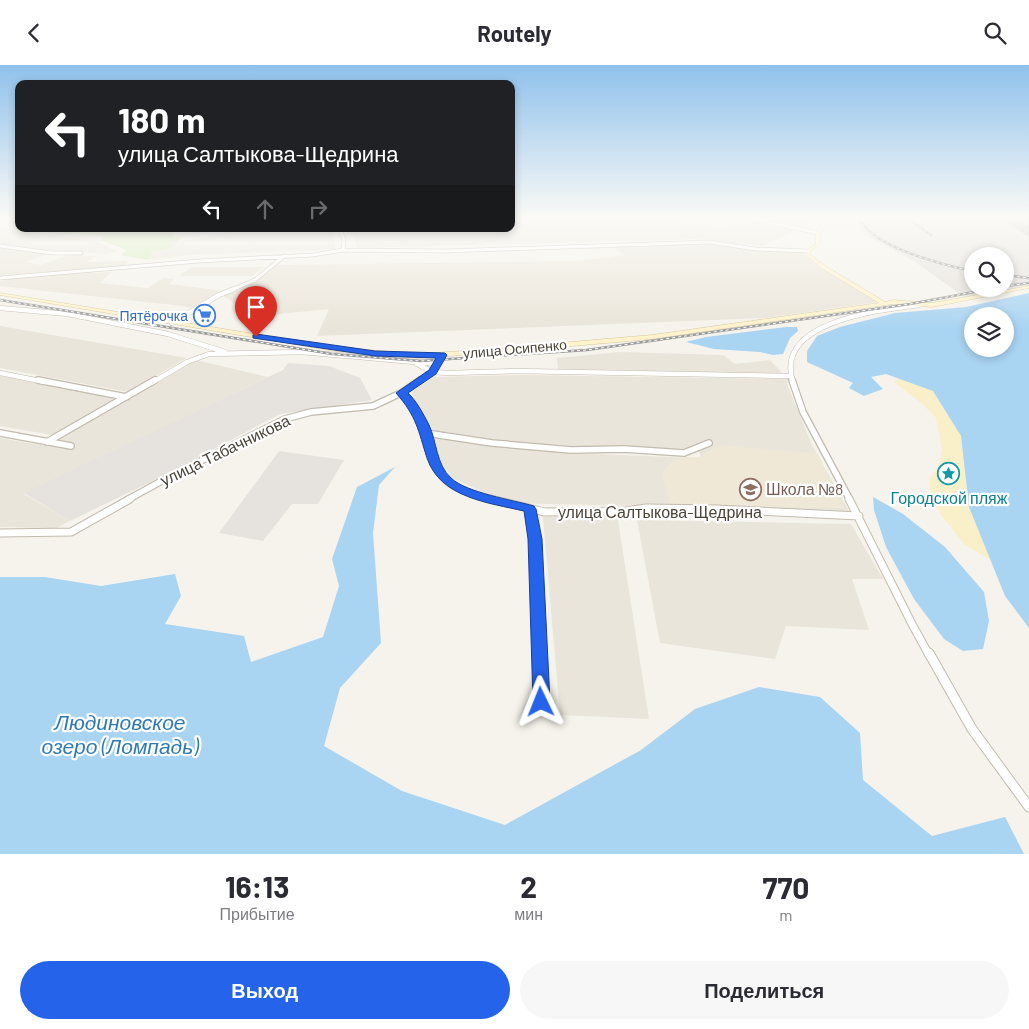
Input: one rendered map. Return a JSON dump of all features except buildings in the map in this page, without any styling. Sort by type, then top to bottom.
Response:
[{"type":"street","points":[[0,278],[147,265],[284,256]]},
{"type":"street","points":[[172,323],[220,295],[255,280],[284,256]]},
{"type":"street","points":[[809,256],[885,303]]},
{"type":"street","name":"улица Осипенко","points":[[0,294],[335,349],[395,355],[442,355],[652,337],[885,303],[944,304],[1029,287]]},
{"type":"street","points":[[919,305],[867,312],[836,322],[805,337],[793,353],[791,376],[803,412],[819,445],[859,516],[912,624],[972,729],[1029,807]]},
{"type":"street","points":[[0,308],[68,314],[168,334],[229,353]]},
{"type":"street","points":[[47,442],[197,357],[229,353],[254,355],[302,352],[438,364]]},
{"type":"street","name":"улица Табачникова","points":[[0,533],[71,532],[167,478],[285,419],[311,412],[373,406],[401,393],[432,372],[442,355]]},
{"type":"street","name":"улица Осипенко","points":[[415,363],[432,372],[516,371],[791,376]]},
{"type":"street","points":[[0,373],[126,397]]},
{"type":"street","name":"улица Салтыкова-Щедрина","points":[[401,393],[406,397],[424,425],[434,461],[446,481],[458,488],[493,500],[545,512],[626,511],[646,508],[717,509],[859,516]]},
{"type":"street","points":[[0,433],[71,446]]},
{"type":"street","points":[[426,433],[492,443],[571,450],[624,449],[684,453],[709,443]]},
{"type":"street","points":[[530,509],[535,539],[541,702]]},
{"type":"shaded area","points":[[0,256],[42,256],[25,262],[41,265],[67,256],[97,256],[86,262],[129,261],[124,266],[0,275]]},
{"type":"shaded area","points":[[151,256],[183,256],[147,260]]},
{"type":"shaded area","points":[[618,256],[806,256],[820,268],[877,302],[766,318],[317,336],[329,309],[250,317],[243,308],[223,296],[248,286],[277,265],[576,261]]},
{"type":"shaded area","points":[[904,256],[964,256],[964,297],[914,261]]},
{"type":"shaded area","points":[[1014,256],[1029,256],[1029,285],[1014,288]]},
{"type":"shaded area","points":[[191,267],[265,267],[252,276],[179,276]]},
{"type":"shaded area","points":[[112,272],[99,283],[148,288],[163,278],[174,279],[169,284],[224,291],[192,307],[0,286],[0,282],[7,279],[25,276]]},
{"type":"shaded area","points":[[0,326],[187,358],[128,392],[0,368]]},
{"type":"shaded area","points":[[620,352],[723,355],[735,364],[770,360],[783,374],[558,369],[557,358]]},
{"type":"shaded area","points":[[196,360],[268,377],[24,494],[70,521],[56,528],[0,527],[0,438],[46,446]]},
{"type":"shaded area","points":[[288,363],[329,366],[360,378],[372,400],[280,414],[169,473],[70,521],[24,493],[283,370]]},
{"type":"shaded area","points":[[524,375],[788,379],[787,384],[812,445],[849,511],[507,503],[452,478],[440,460],[433,438],[491,446],[571,453],[696,458],[701,456],[699,452],[493,440],[431,430],[411,392],[433,377]]},
{"type":"shaded area","points":[[0,376],[118,398],[52,435],[0,426]]},
{"type":"shaded area","name":"Школа №8","points":[[720,445],[818,454],[843,508],[670,504],[662,473],[670,464],[682,457],[700,457]]},
{"type":"shaded area","points":[[279,451],[344,460],[318,504],[292,504],[263,541],[219,533]]},
{"type":"shaded area","points":[[617,514],[649,719],[560,715],[543,517]]},
{"type":"shaded area","points":[[637,520],[851,524],[883,579],[852,579],[869,630],[786,626],[775,659],[660,643]]},
{"type":"green space","points":[[125,256],[151,256],[147,260]]},
{"type":"sand","name":"Городской пляж","points":[[899,378],[933,391],[961,436],[969,507],[991,560],[964,544],[941,515],[931,495],[929,479],[938,468],[942,450],[936,418],[920,402],[894,382]]},
{"type":"water","points":[[1029,293],[1029,628],[1005,596],[969,507],[961,436],[933,391],[886,374],[871,377],[883,389],[864,396],[849,388],[853,383],[807,362],[807,351],[817,336],[840,327],[895,313],[964,307],[964,357],[1014,357],[1014,307],[966,307]]},
{"type":"water","points":[[797,327],[798,331],[790,338],[783,354],[773,355],[760,352],[714,349],[686,342],[706,337]]},
{"type":"water","name":"Людиновское озеро (Ломпадь)","points":[[395,467],[379,485],[373,533],[381,643],[340,688],[324,746],[402,791],[505,825],[641,750],[695,709],[759,687],[820,697],[860,733],[863,780],[932,836],[1005,817],[1024,854],[0,854],[0,577],[45,577],[101,586],[175,574],[181,596],[165,624],[244,636],[251,662],[323,637],[339,586],[332,559],[357,487]]},
{"type":"water","points":[[873,497],[903,514],[945,547],[984,592],[989,621],[983,649],[963,651],[944,639],[914,599],[886,547],[874,510]]},
{"type":"railway","points":[[918,256],[964,269]]},
{"type":"railway","points":[[1014,276],[1029,278]]},
{"type":"railway","points":[[1014,285],[1029,283]]},
{"type":"railway","points":[[0,300],[332,354],[420,361],[587,350],[910,304],[964,294]]},
{"type":"place","name":"Пятёрочка","points":[[204,316]]},
{"type":"place","name":"Городской пляж","points":[[949,474]]},
{"type":"place","name":"Школа №8","points":[[750,489]]},
{"type":"route","points":[[256,337],[335,349],[395,355],[442,355],[432,372],[401,393],[406,397],[424,425],[434,461],[446,481],[458,488],[493,500],[530,509],[535,539],[541,702]]}]
